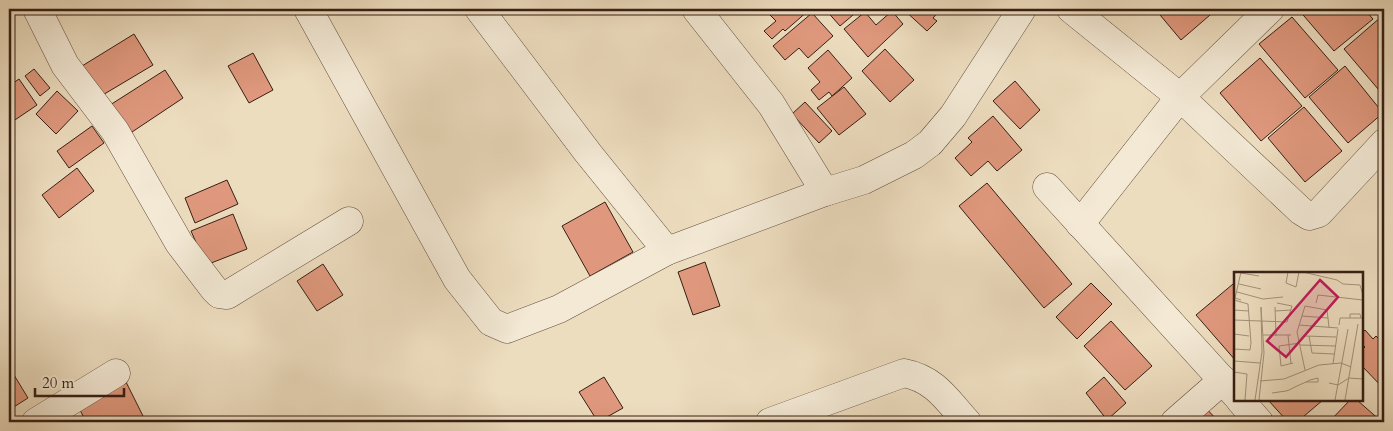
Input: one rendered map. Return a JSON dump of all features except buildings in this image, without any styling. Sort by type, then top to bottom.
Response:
[{"type":"street","points":[[37,9],[65,65],[115,131],[179,242],[205,280],[219,294],[227,295],[349,221]]},
{"type":"street","points":[[308,9],[456,279],[491,322],[507,329],[559,309],[667,251],[825,192],[864,180],[914,155],[930,143],[953,116],[1022,9]]},
{"type":"street","points":[[479,9],[588,153],[667,251]]},
{"type":"street","points":[[696,9],[770,104],[825,192]]},
{"type":"street","points":[[1071,9],[1180,97],[1301,211],[1309,216],[1319,213],[1384,143]]},
{"type":"street","points":[[1080,224],[1180,97],[1270,9]]},
{"type":"street","points":[[1047,187],[1233,392],[1176,422]]},
{"type":"street","points":[[36,422],[116,373]]},
{"type":"street","points":[[770,422],[904,373],[917,375],[932,383],[967,422]]},
{"type":"street","points":[[1241,401],[1259,422]]}]
